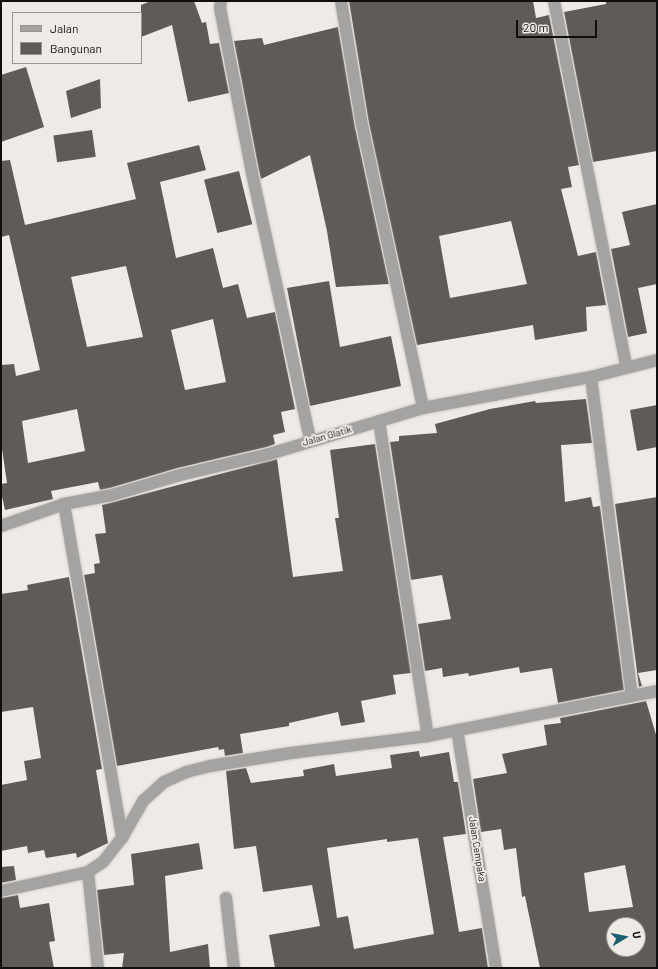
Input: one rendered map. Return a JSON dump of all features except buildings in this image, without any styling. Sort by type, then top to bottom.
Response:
[{"type":"street","points":[[221,1],[220,8],[252,173],[310,440]]},
{"type":"street","points":[[341,1],[362,125],[423,408]]},
{"type":"street","points":[[554,1],[626,366]]},
{"type":"street","name":"Jalan Glatik","points":[[1,526],[64,504],[112,495],[180,475],[269,454],[310,440],[423,408],[591,378],[626,366],[657,360]]},
{"type":"street","points":[[591,378],[632,695]]},
{"type":"street","points":[[379,421],[428,736]]},
{"type":"street","points":[[64,504],[122,838]]},
{"type":"street","points":[[1,891],[88,872],[103,862],[122,838],[143,802],[164,782],[186,772],[255,758],[428,736],[657,691]]},
{"type":"street","name":"Jalan Cempaka","points":[[457,730],[496,968]]},
{"type":"street","points":[[88,872],[98,968]]},
{"type":"street","points":[[226,898],[234,968]]}]
